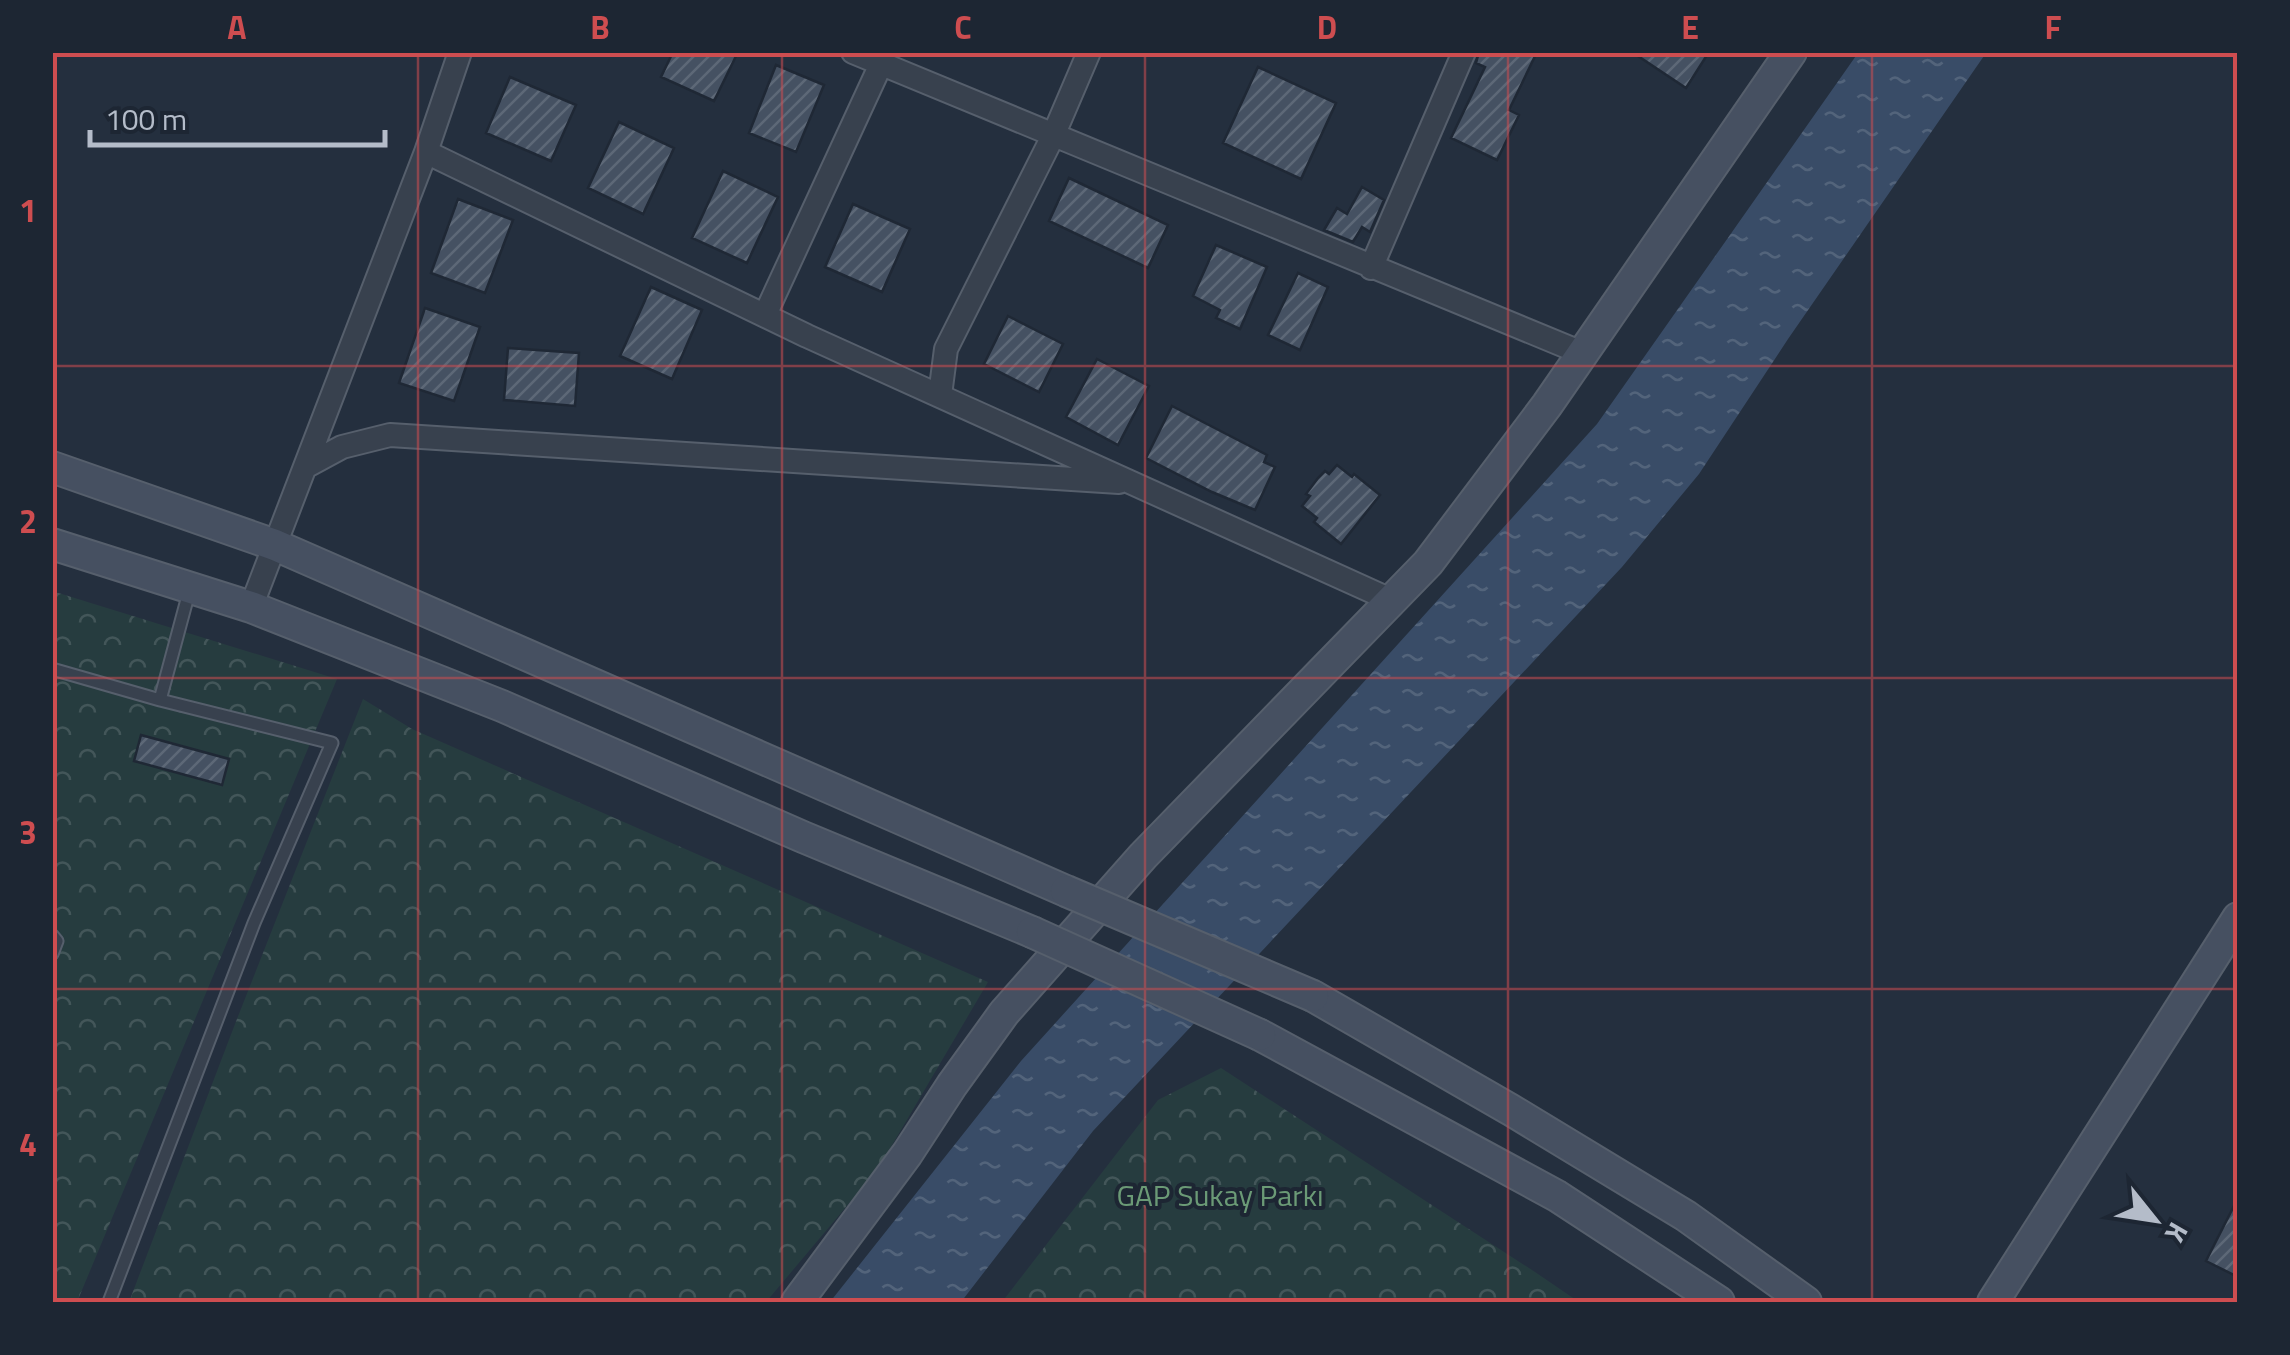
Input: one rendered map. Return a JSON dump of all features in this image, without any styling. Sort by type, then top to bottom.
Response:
[{"type":"main road","points":[[797,1302],[1004,1013],[1143,856],[1428,563],[1582,353],[1791,52]]},
{"type":"main road","points":[[52,467],[275,546],[1312,996],[1686,1216],[1806,1302]]},
{"type":"main road","points":[[52,544],[251,607],[502,706],[1032,932],[1260,1036],[1557,1196],[1719,1302]]},
{"type":"main road","points":[[1993,1302],[2238,918]]},
{"type":"street","points":[[251,607],[426,152],[460,52]]},
{"type":"street","points":[[853,52],[1582,353]]},
{"type":"street","points":[[940,396],[946,349],[1052,136],[1088,52]]},
{"type":"street","points":[[1371,268],[1464,52]]},
{"type":"street","points":[[765,315],[881,64]]},
{"type":"street","points":[[426,152],[765,315],[1392,601]]},
{"type":"street","points":[[305,466],[342,446],[390,435],[1133,482]]},
{"type":"lane","points":[[160,700],[190,588]]},
{"type":"lane","points":[[52,668],[332,743],[254,923],[110,1302]]},
{"type":"lane","points":[[52,935],[57,941],[52,954]]},
{"type":"green space","points":[[52,591],[337,679],[77,1302],[52,1302]]},
{"type":"green space","points":[[363,699],[412,729],[988,982],[878,1169],[766,1302],[129,1302]]},
{"type":"green space","name":"GAP Sukay Parkı","points":[[1221,1068],[1579,1302],[1002,1302],[1158,1100]]},
{"type":"water","points":[[1858,53],[1986,53],[1699,474],[1622,567],[1093,1131],[961,1302],[830,1302],[1021,1061],[1597,424]]},
{"type":"building","points":[[673,52],[738,52],[714,101],[661,77]]},
{"type":"building","points":[[1479,52],[1537,52],[1509,110],[1519,115],[1497,160],[1451,138],[1485,67],[1476,63]]},
{"type":"building","points":[[1632,52],[1709,52],[1686,88]]},
{"type":"building","points":[[776,65],[824,85],[796,152],[749,133]]},
{"type":"building","points":[[1258,67],[1336,103],[1301,179],[1223,143]]},
{"type":"building","points":[[510,77],[576,105],[551,161],[486,133]]},
{"type":"building","points":[[619,122],[674,148],[643,214],[588,188]]},
{"type":"building","points":[[723,171],[778,197],[747,263],[692,238]]},
{"type":"building","points":[[1069,178],[1168,225],[1148,268],[1049,221]]},
{"type":"building","points":[[1362,187],[1384,200],[1370,232],[1362,227],[1353,242],[1324,230],[1337,208],[1347,214]]},
{"type":"building","points":[[458,199],[513,220],[485,293],[431,273]]},
{"type":"building","points":[[853,204],[910,229],[882,292],[825,267]]},
{"type":"building","points":[[1216,245],[1267,267],[1240,329],[1216,318],[1220,310],[1193,296]]},
{"type":"building","points":[[1298,273],[1328,287],[1300,350],[1268,335]]},
{"type":"building","points":[[651,287],[702,310],[672,379],[620,356]]},
{"type":"building","points":[[425,308],[480,327],[454,401],[399,383]]},
{"type":"building","points":[[1008,316],[1063,344],[1039,392],[984,364]]},
{"type":"building","points":[[508,348],[579,353],[575,406],[504,400]]},
{"type":"building","points":[[1097,359],[1149,386],[1118,445],[1066,417]]},
{"type":"building","points":[[1172,406],[1267,455],[1264,462],[1275,467],[1255,510],[1146,458]]},
{"type":"building","points":[[1337,465],[1380,495],[1341,544],[1314,522],[1317,518],[1302,506],[1318,478]]},
{"type":"building","points":[[141,735],[229,759],[222,785],[134,761]]},
{"type":"building","points":[[2238,1198],[2238,1277],[2206,1261]]}]
